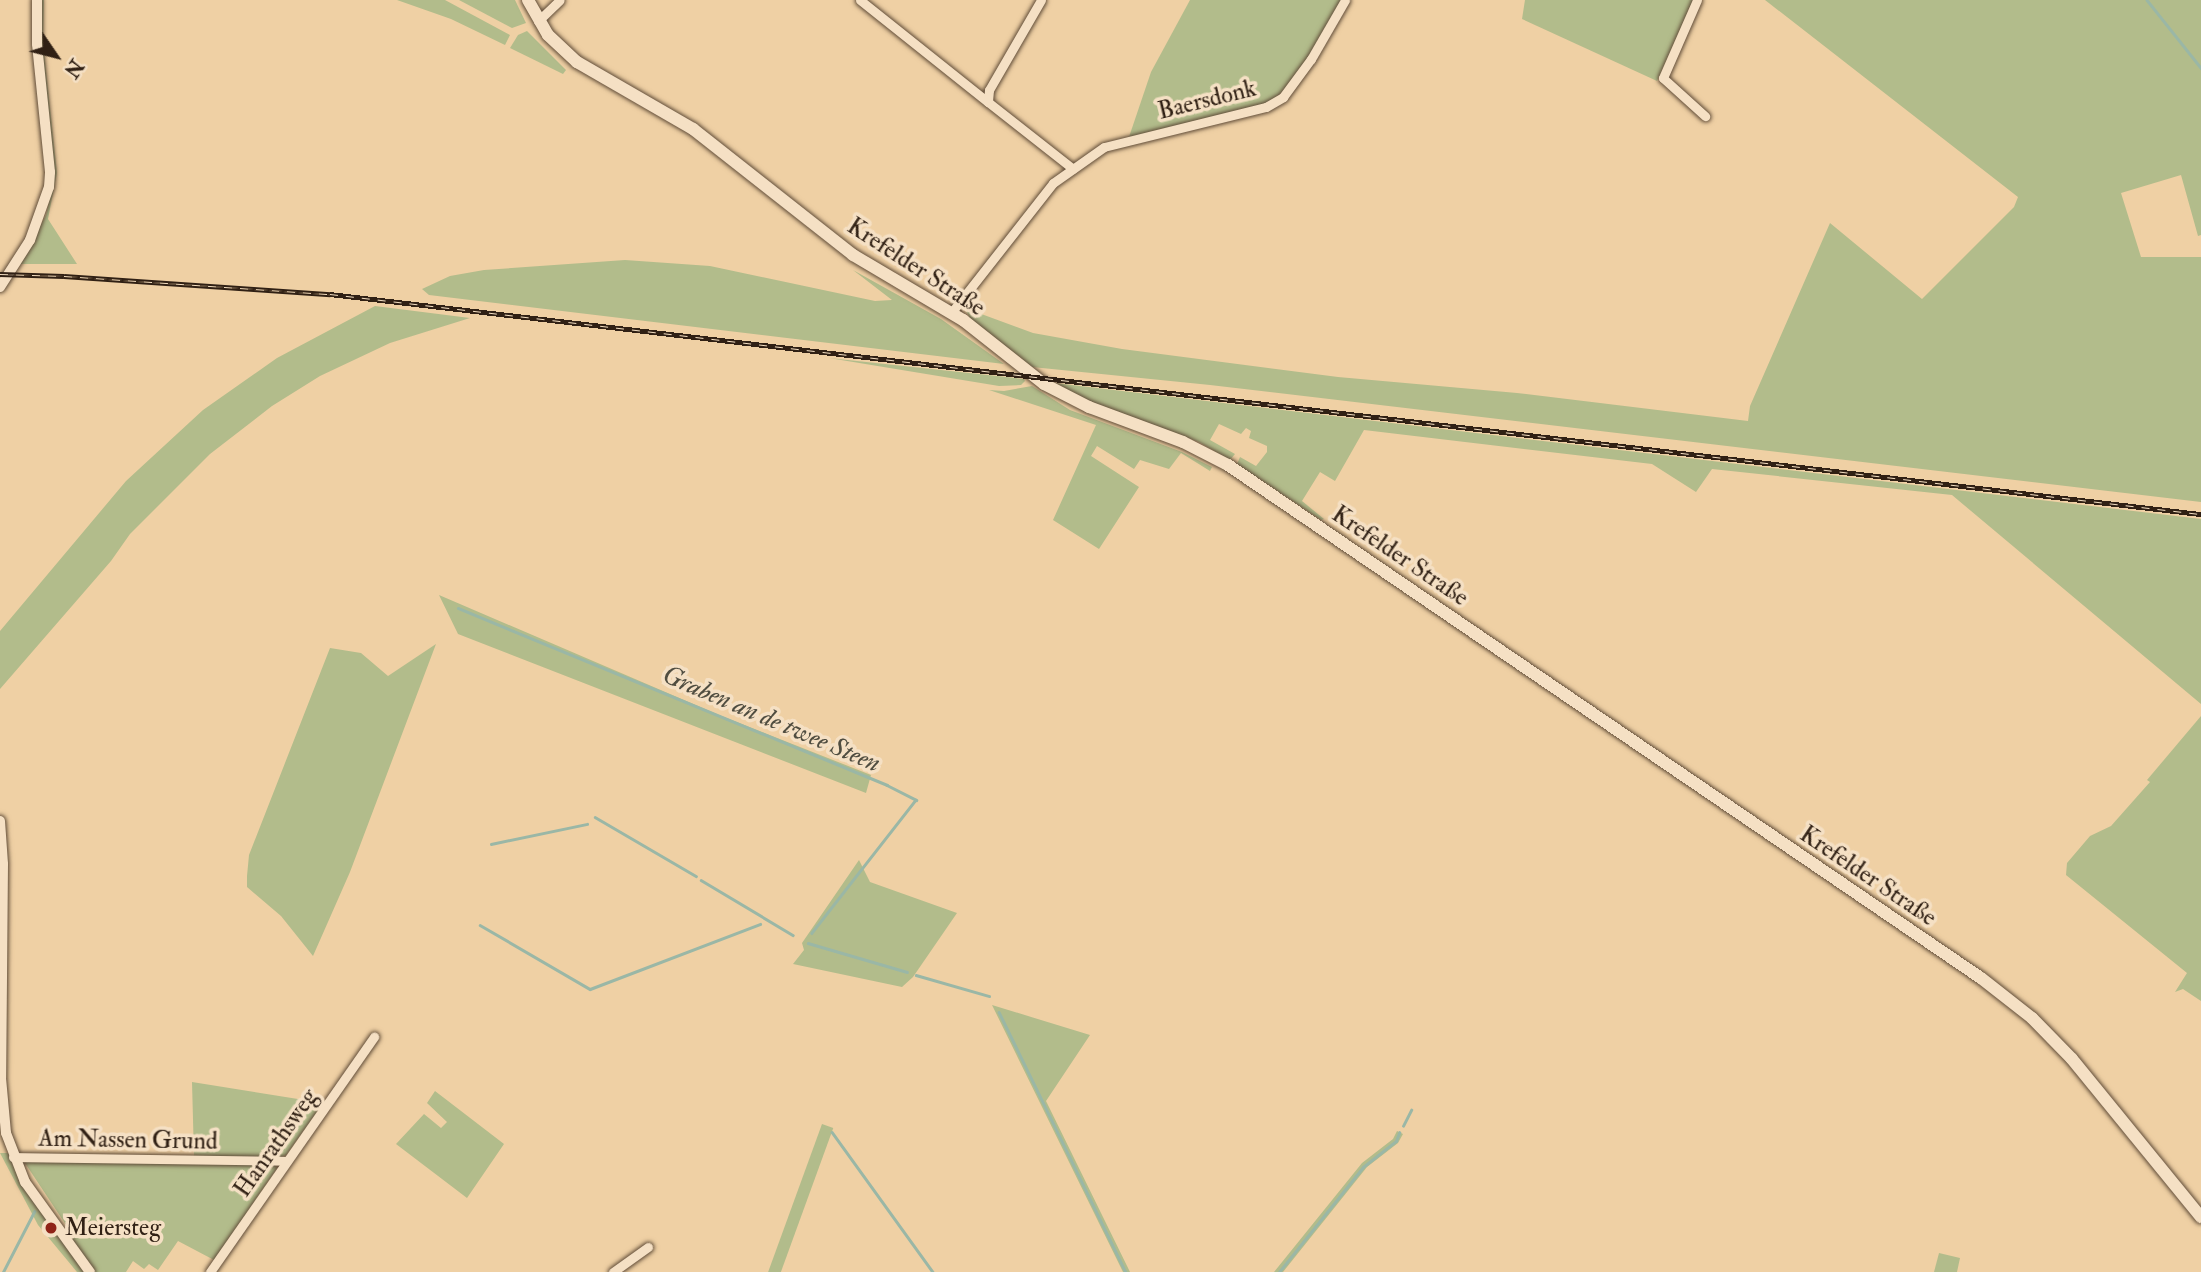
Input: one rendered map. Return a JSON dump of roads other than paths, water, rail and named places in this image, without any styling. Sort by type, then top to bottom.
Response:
[{"type":"main road","name":"Krefelder Straße","points":[[528,0],[538,21],[556,45],[577,62],[693,129],[853,255],[951,313],[1065,396],[1183,442],[1227,464],[2014,1002],[2064,1049],[2201,1217]]},
{"type":"street","points":[[0,287],[30,240],[48,187],[50,172],[37,44],[37,0]]},
{"type":"street","points":[[538,21],[561,0]]},
{"type":"street","points":[[860,0],[1073,169]]},
{"type":"street","points":[[988,102],[989,90],[1041,0]]},
{"type":"street","name":"Baersdonk","points":[[951,313],[1042,195],[1104,147],[1266,107],[1283,97],[1311,59],[1345,0]]},
{"type":"street","points":[[1697,0],[1663,78],[1705,116]]},
{"type":"street","points":[[0,821],[3,855],[2,1104],[13,1157],[36,1199],[90,1272]]},
{"type":"street","name":"Hanrathsweg","points":[[210,1272],[374,1037]]},
{"type":"street","name":"Am Nassen Grund","points":[[13,1157],[286,1161]]},
{"type":"street","points":[[614,1272],[648,1247]]},
{"type":"waterway","points":[[2147,0],[2201,68]]},
{"type":"waterway","name":"Graben an de twee Steen","points":[[458,608],[887,785],[916,800],[812,933]]},
{"type":"waterway","points":[[595,817],[696,876]]},
{"type":"waterway","points":[[491,844],[587,824]]},
{"type":"waterway","points":[[701,880],[793,935]]},
{"type":"waterway","points":[[480,925],[590,989],[760,924]]},
{"type":"waterway","name":"Graben an de twee Steen","points":[[808,943],[907,972]]},
{"type":"waterway","name":"Graben an de twee Steen","points":[[916,975],[989,996]]},
{"type":"waterway","name":"Graben an de twee Steen","points":[[999,1012],[1126,1272]]},
{"type":"waterway","points":[[1403,1126],[1411,1110]]},
{"type":"waterway","points":[[832,1132],[933,1272]]},
{"type":"waterway","points":[[1279,1272],[1363,1167],[1396,1141],[1399,1133]]},
{"type":"waterway","points":[[3,1272],[34,1212]]},
{"type":"railway","points":[[0,274],[330,294],[2201,514]]},
{"type":"place","name":"Meiersteg","points":[[51,1228]]}]
